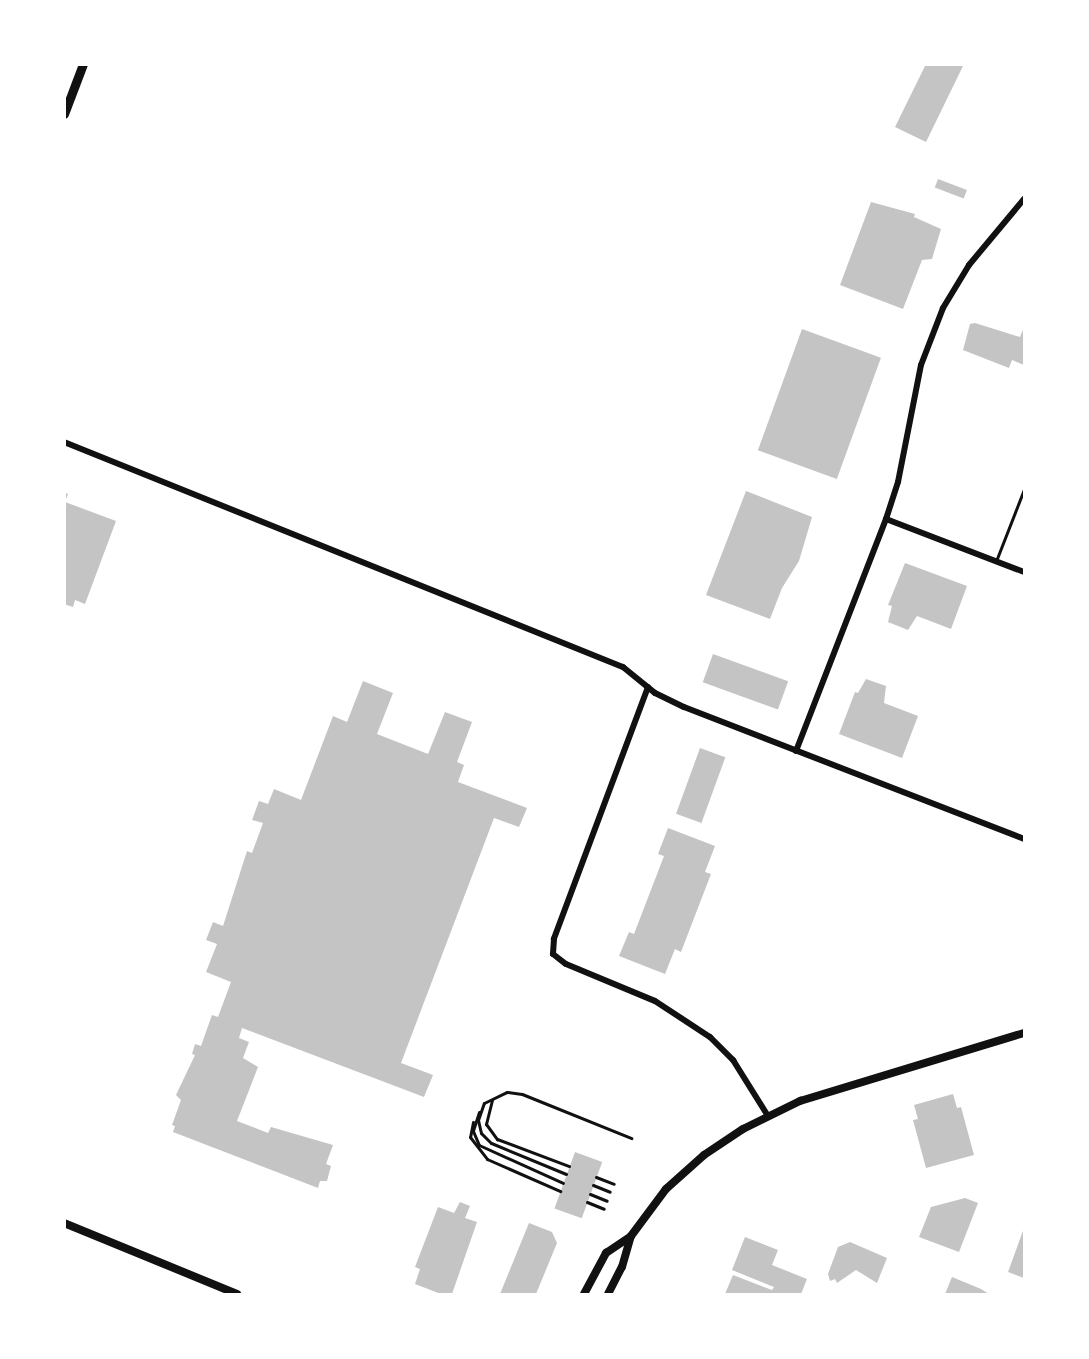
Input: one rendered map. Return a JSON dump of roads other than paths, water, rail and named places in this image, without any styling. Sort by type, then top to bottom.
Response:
[{"type":"main road","points":[[64,114],[83,64]]},
{"type":"main road","points":[[64,1223],[237,1294]]},
{"type":"street","points":[[796,752],[886,519],[898,482],[921,364],[944,308],[969,265],[1024,200]]},
{"type":"street","points":[[64,442],[624,667],[648,687],[684,707],[1024,839]]},
{"type":"street","points":[[886,519],[1024,572]]},
{"type":"street","points":[[648,687],[554,939],[553,954],[566,964],[656,1001],[702,1031],[733,1060],[768,1116]]},
{"type":"street","points":[[584,1294],[606,1253],[631,1236],[666,1189],[719,1144],[768,1116],[809,1098],[1024,1033]]},
{"type":"street","points":[[608,1294],[622,1267],[631,1236]]},
{"type":"lane","points":[[996,561],[1024,489]]},
{"type":"lane","points":[[560,1191],[487,1160],[470,1137],[475,1117],[493,1098],[507,1092],[522,1094],[631,1138]]},
{"type":"lane","points":[[493,1098],[486,1124],[498,1139],[569,1167]]},
{"type":"lane","points":[[480,1110],[481,1133],[491,1143],[566,1174]]},
{"type":"lane","points":[[475,1117],[473,1131],[479,1145],[563,1183]]},
{"type":"lane","points":[[596,1177],[614,1184]]},
{"type":"lane","points":[[593,1185],[610,1192]]},
{"type":"lane","points":[[590,1194],[607,1201]]},
{"type":"lane","points":[[587,1202],[604,1209]]}]
